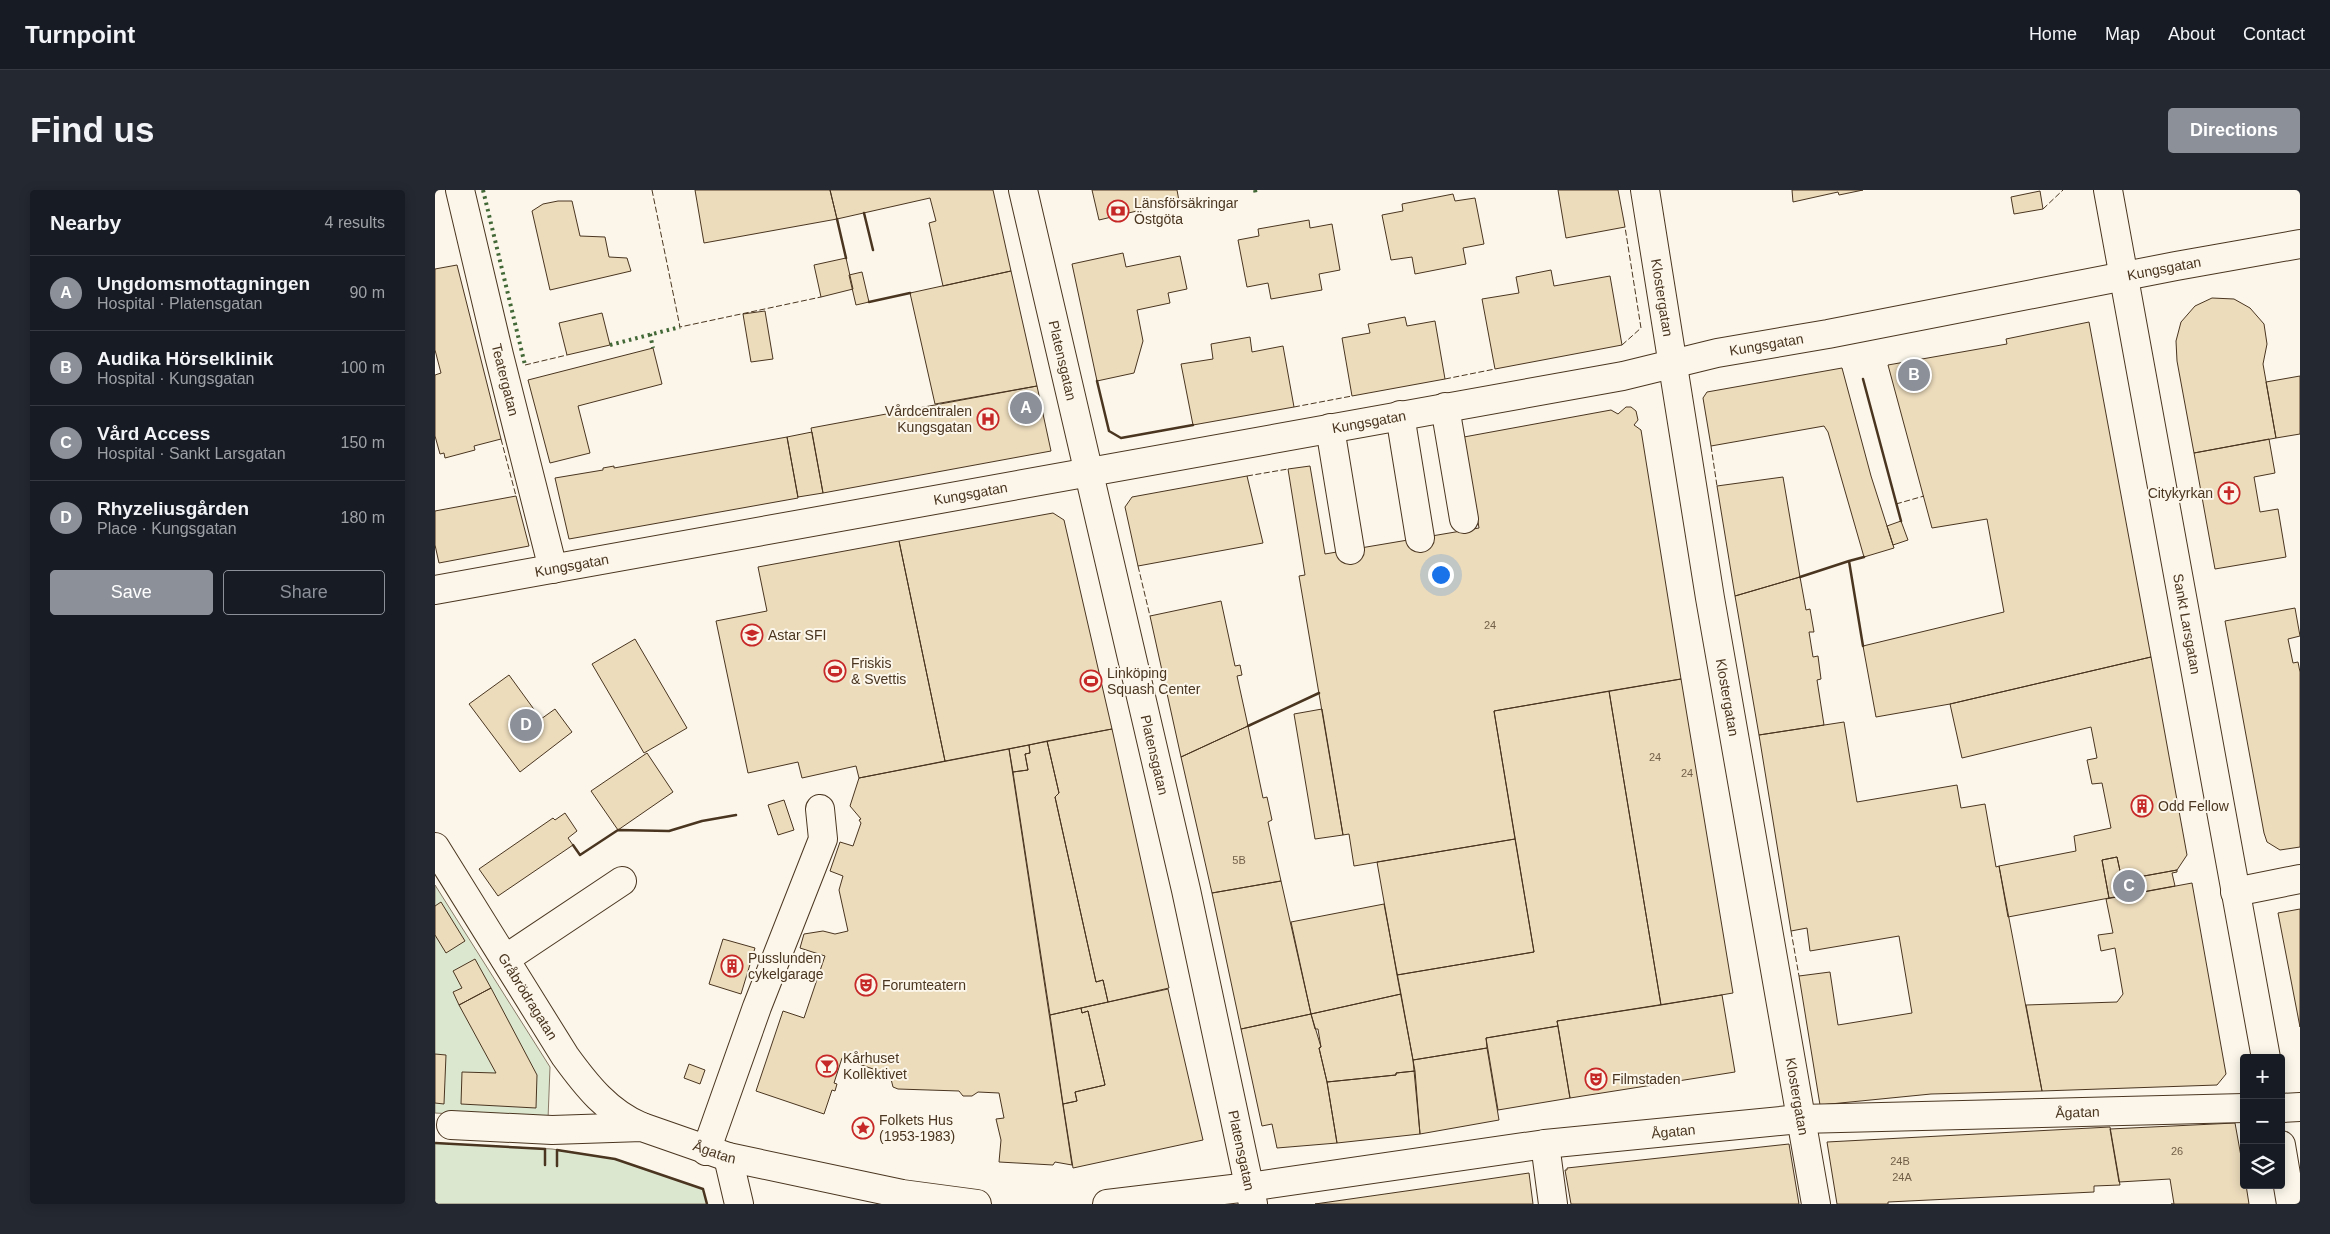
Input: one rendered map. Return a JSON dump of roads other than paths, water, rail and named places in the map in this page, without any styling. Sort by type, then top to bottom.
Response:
[{"type":"street","name":"Teatergatan","points":[[461,190],[496,345],[553,569]]},
{"type":"street","name":"Platensgatan","points":[[1023,190],[1183,880],[1251,1196]]},
{"type":"street","name":"Klostergatan","points":[[1645,190],[1738,754],[1816,1204]]},
{"type":"street","name":"Sankt Larsgatan","points":[[2108,190],[2264,1054]]},
{"type":"street","name":"Kungsgatan","points":[[435,590],[1631,374],[1673,363],[2300,244]]},
{"type":"street","points":[[1445,407],[1464,519]]},
{"type":"street","points":[[1400,415],[1420,538]]},
{"type":"street","points":[[1331,428],[1350,550]]},
{"type":"street","points":[[739,1204],[717,1154],[757,1007],[823,839],[820,809]]},
{"type":"street","name":"Gråbrödragatan","points":[[435,847],[565,1056],[584,1082],[604,1103],[626,1120],[642,1127]]},
{"type":"street","points":[[2235,892],[2300,879]]},
{"type":"street","points":[[505,959],[622,881]]},
{"type":"street","points":[[2285,1108],[2300,1107]]},
{"type":"street","name":"Ågatan","points":[[1107,1204],[1251,1196],[1545,1144],[1800,1119],[2240,1108]]},
{"type":"street","name":"Ågatan","points":[[451,1125],[552,1130],[642,1127],[717,1154],[902,1194],[977,1204]]},
{"type":"street","points":[[1545,1144],[1553,1204]]},
{"type":"street","points":[[2285,1169],[2291,1204]]},
{"type":"place","name":"Länsförsäkringar Östgöta","points":[[1118,211]]},
{"type":"place","name":"Audika Hörselklinik","points":[[1914,375]]},
{"type":"place","name":"Ungdomsmottagningen","points":[[1026,408]]},
{"type":"place","name":"Vårdcentralen Kungsgatan","points":[[988,419]]},
{"type":"place","name":"Citykyrkan","points":[[2229,493]]},
{"type":"place","name":"Astar SFI","points":[[752,635]]},
{"type":"place","name":"Friskis & Svettis","points":[[835,671]]},
{"type":"place","name":"Linköping Squash Center","points":[[1091,681]]},
{"type":"place","name":"Rhyzeliusgården","points":[[526,725]]},
{"type":"place","name":"Odd Fellow","points":[[2142,806]]},
{"type":"place","name":"Vård Access","points":[[2129,886]]},
{"type":"place","name":"Pusslunden cykelgarage","points":[[732,966]]},
{"type":"place","name":"Forumteatern","points":[[866,985]]},
{"type":"place","name":"Kårhuset Kollektivet","points":[[827,1066]]},
{"type":"place","name":"Filmstaden","points":[[1596,1079]]},
{"type":"place","name":"Folkets Hus (1953-1983)","points":[[863,1128]]}]
